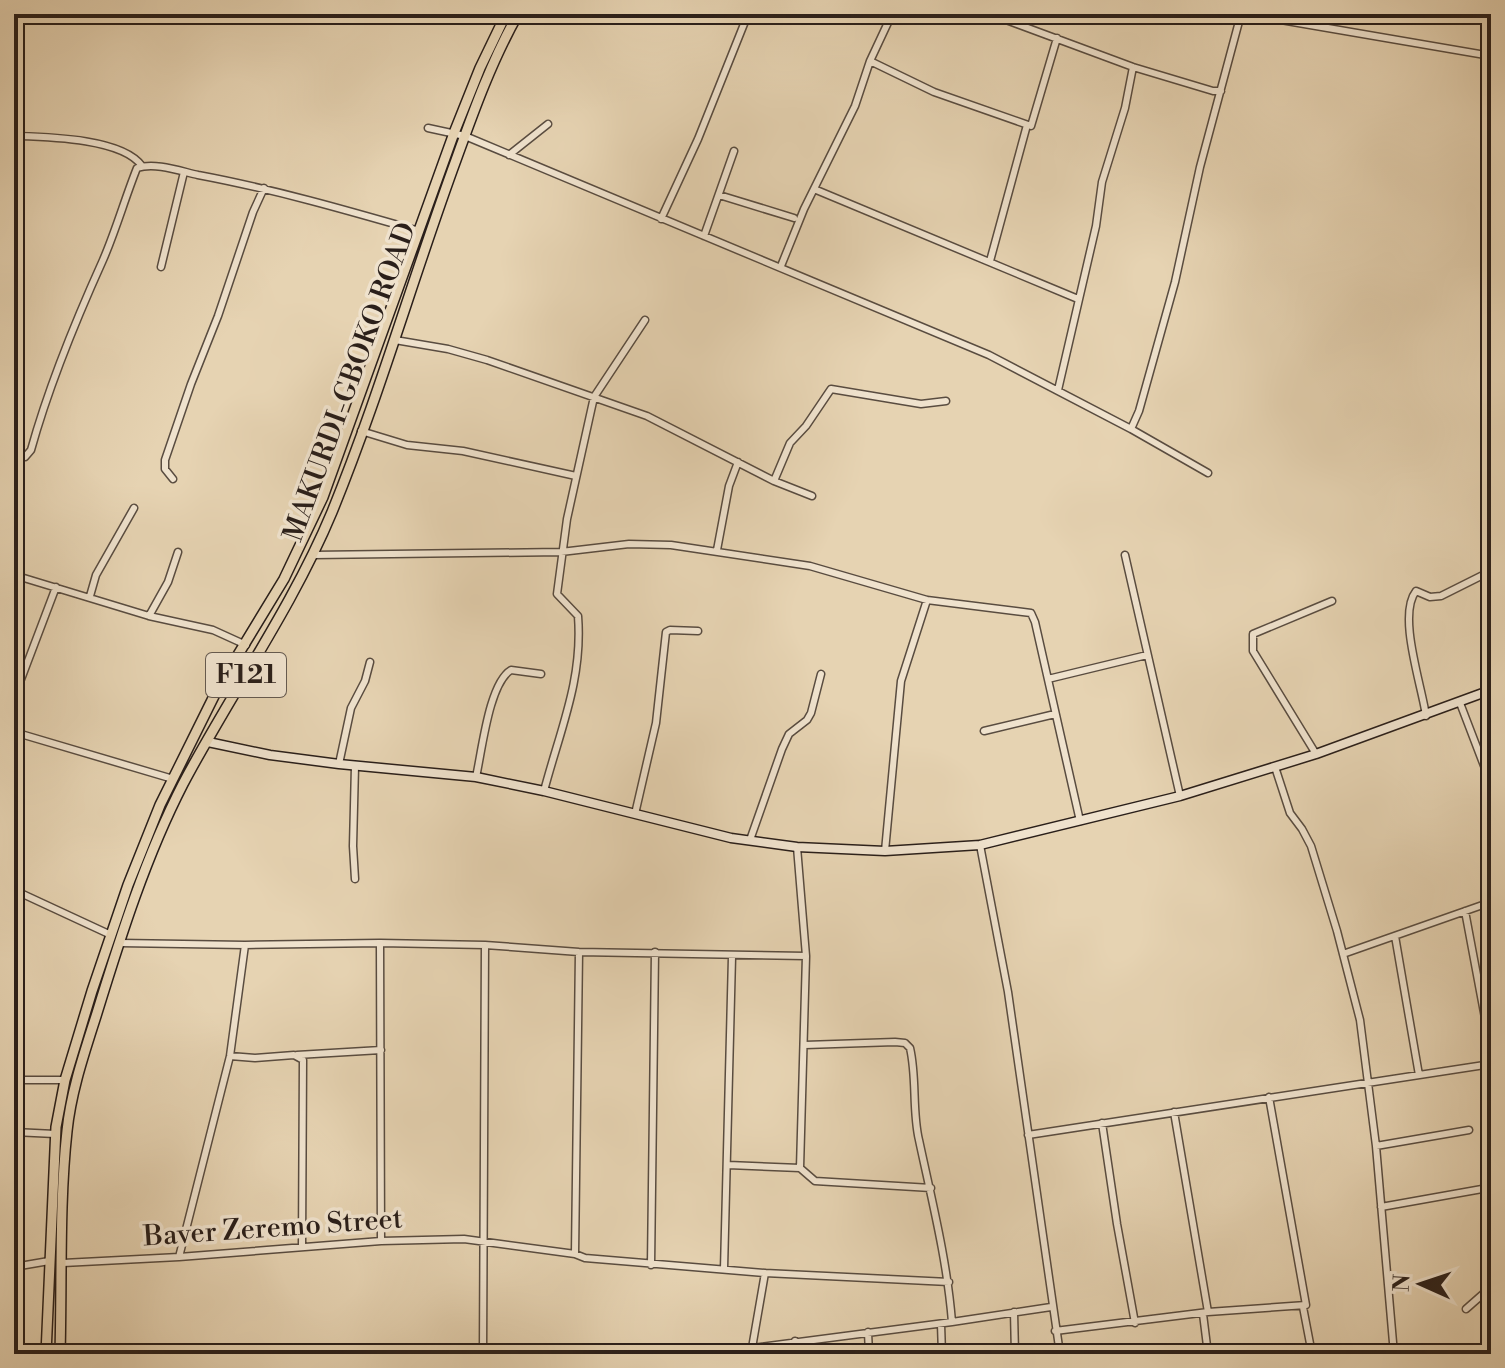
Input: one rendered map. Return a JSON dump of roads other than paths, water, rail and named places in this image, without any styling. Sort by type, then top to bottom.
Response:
[{"type":"main road","name":"F121","points":[[46,1354],[55,1131],[65,1080],[111,935],[144,842],[173,779],[219,686],[284,579],[323,497],[454,133],[506,14]]},
{"type":"main road","name":"MAKURDI-GBOKO ROAD","points":[[60,1354],[67,1130],[81,1067],[120,943],[160,834],[184,783],[311,556],[331,513],[395,340],[420,256],[490,72],[518,14]]},
{"type":"main road","points":[[55,1131],[67,1130]]},
{"type":"street","points":[[661,219],[698,139],[748,14]]},
{"type":"street","points":[[781,266],[855,106],[870,61],[892,14]]},
{"type":"street","points":[[990,14],[1133,67],[1221,91]]},
{"type":"street","points":[[1131,429],[1139,411],[1175,282],[1200,167],[1244,14],[1491,56]]},
{"type":"street","points":[[870,61],[934,92],[1031,126],[1057,38]]},
{"type":"street","points":[[1058,390],[1096,226],[1102,182],[1125,108],[1133,67]]},
{"type":"street","points":[[509,155],[548,124]]},
{"type":"street","points":[[990,261],[1027,125]]},
{"type":"street","points":[[428,128],[465,136],[989,355],[1208,473]]},
{"type":"street","points":[[14,136],[100,143],[135,156],[142,166]]},
{"type":"street","points":[[704,236],[734,151]]},
{"type":"street","points":[[14,455],[25,457],[31,450],[53,380],[137,168],[142,166],[184,172],[264,188],[419,231]]},
{"type":"street","points":[[161,267],[184,172]]},
{"type":"street","points":[[173,479],[166,472],[165,460],[264,188]]},
{"type":"street","points":[[814,189],[1078,299]]},
{"type":"street","points":[[719,195],[794,218]]},
{"type":"street","points":[[544,791],[572,697],[580,656],[578,616],[557,594],[561,552],[576,476],[594,397],[645,320]]},
{"type":"street","points":[[395,340],[448,349],[487,360],[647,416],[774,481],[812,496]]},
{"type":"street","points":[[774,481],[790,443],[806,426],[831,389],[921,404],[946,401]]},
{"type":"street","points":[[361,431],[407,445],[463,451],[576,476]]},
{"type":"street","points":[[717,550],[729,486],[738,462]]},
{"type":"street","points":[[90,596],[96,575],[134,508]]},
{"type":"street","points":[[311,556],[561,552],[629,544],[671,545],[810,566],[927,600],[1031,613],[1080,821]]},
{"type":"street","points":[[149,616],[168,582],[178,552]]},
{"type":"street","points":[[1125,555],[1180,796]]},
{"type":"street","points":[[1426,716],[1410,627],[1410,598],[1416,591],[1430,597],[1441,596],[1491,571]]},
{"type":"street","points":[[14,575],[149,616],[213,630],[246,645]]},
{"type":"street","points":[[20,682],[56,587]]},
{"type":"street","points":[[885,851],[901,681],[927,600]]},
{"type":"street","points":[[1316,754],[1253,651],[1253,634],[1332,601]]},
{"type":"street","points":[[635,814],[656,723],[666,632],[698,631]]},
{"type":"street","points":[[1048,679],[1147,655]]},
{"type":"street","points":[[339,764],[351,708],[365,681],[370,662]]},
{"type":"street","points":[[476,777],[499,681],[511,670],[541,674]]},
{"type":"street","points":[[750,840],[782,749],[789,734],[811,713],[821,674]]},
{"type":"street","points":[[208,742],[270,755],[476,777],[695,830],[750,840],[797,847],[885,851],[980,845],[1180,796],[1316,754],[1491,690]]},
{"type":"street","points":[[1460,703],[1491,784]]},
{"type":"street","points":[[984,731],[1055,714]]},
{"type":"street","points":[[14,732],[173,779]]},
{"type":"street","points":[[355,766],[355,879]]},
{"type":"street","points":[[1275,767],[1290,813],[1311,846],[1360,1020],[1376,1146],[1394,1354]]},
{"type":"street","points":[[980,845],[1008,992],[1060,1354]]},
{"type":"street","points":[[797,847],[806,956],[800,1168]]},
{"type":"street","points":[[14,890],[111,935]]},
{"type":"street","points":[[1343,954],[1491,902]]},
{"type":"street","points":[[1465,911],[1491,1050]]},
{"type":"street","points":[[1395,936],[1419,1075]]},
{"type":"street","points":[[120,943],[380,943],[732,957],[806,956]]},
{"type":"street","points":[[380,943],[381,1241]]},
{"type":"street","points":[[179,1257],[230,1056],[245,945]]},
{"type":"street","points":[[483,1354],[486,1240],[485,945]]},
{"type":"street","points":[[575,1254],[579,952]]},
{"type":"street","points":[[651,1265],[655,952]]},
{"type":"street","points":[[724,1269],[732,957]]},
{"type":"street","points":[[1479,983],[1491,979]]},
{"type":"street","points":[[805,1045],[895,1042],[908,1046],[917,1101],[918,1138],[949,1282],[952,1322]]},
{"type":"street","points":[[230,1056],[255,1058],[381,1050]]},
{"type":"street","points":[[297,1055],[303,1060],[305,1072],[302,1247]]},
{"type":"street","points":[[1028,1135],[1491,1064]]},
{"type":"street","points":[[14,1080],[65,1080]]},
{"type":"street","points":[[1055,1331],[1205,1313],[1306,1305],[1269,1097]]},
{"type":"street","points":[[1174,1112],[1205,1313],[1208,1354]]},
{"type":"street","points":[[1102,1123],[1135,1323]]},
{"type":"street","points":[[1376,1146],[1469,1130]]},
{"type":"street","points":[[14,1132],[55,1131]]},
{"type":"street","points":[[728,1165],[800,1168],[815,1181],[931,1188]]},
{"type":"street","points":[[1381,1207],[1482,1189],[1491,1191]]},
{"type":"street","name":"Baver Zeremo Street","points":[[63,1263],[381,1241],[464,1239],[651,1265],[949,1282]]},
{"type":"street","points":[[14,1267],[49,1261]]},
{"type":"street","points":[[752,1348],[765,1273]]},
{"type":"street","points":[[1466,1309],[1491,1287]]},
{"type":"street","points":[[707,1354],[1051,1307]]},
{"type":"street","points":[[1303,1307],[1312,1354]]},
{"type":"street","points":[[1014,1312],[1015,1354]]},
{"type":"street","points":[[941,1324],[942,1354]]},
{"type":"street","points":[[868,1332],[869,1354]]},
{"type":"street","points":[[794,1354],[795,1341]]}]
